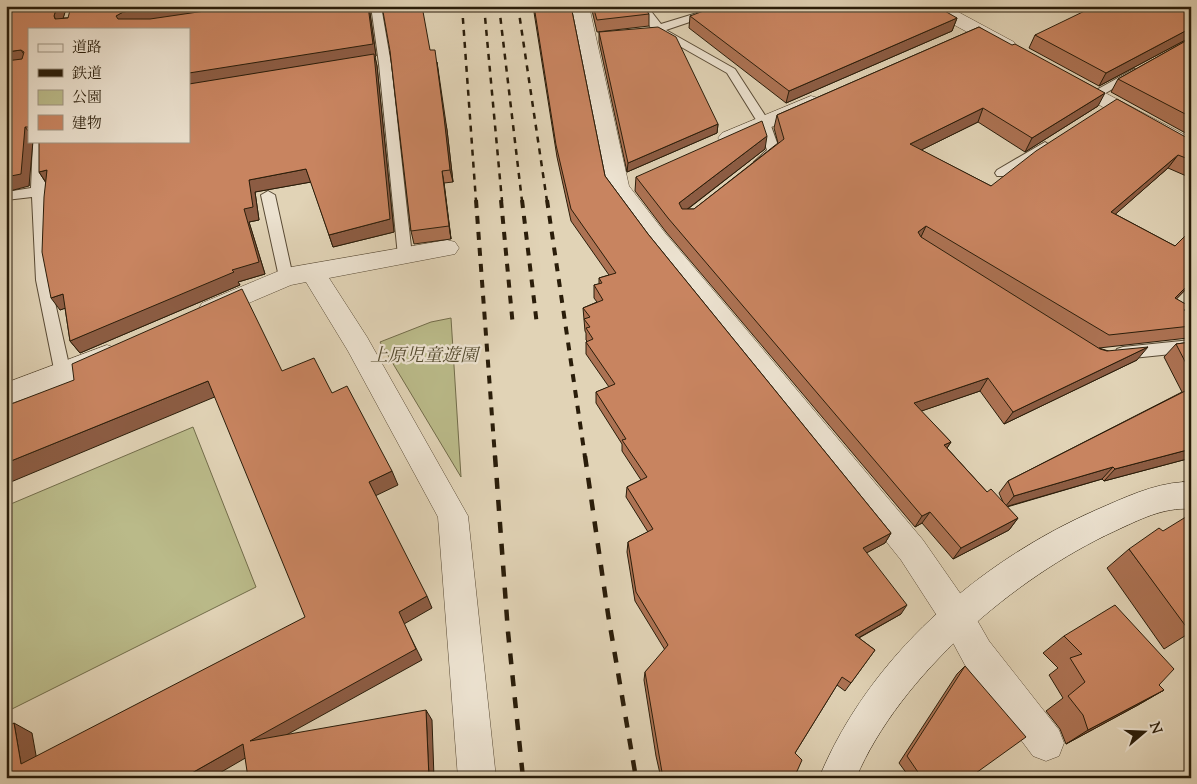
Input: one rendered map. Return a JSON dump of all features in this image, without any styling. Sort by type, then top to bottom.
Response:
[{"type":"street","points":[[580,6],[590,37],[627,183],[656,238],[912,550],[957,617],[977,653],[1046,743]]},
{"type":"street","points":[[934,6],[1027,57]]},
{"type":"street","points":[[950,41],[976,29]]},
{"type":"street","points":[[1053,71],[1102,103],[1191,146]]},
{"type":"street","points":[[709,147],[826,96]]},
{"type":"street","points":[[188,320],[299,275],[447,248]]},
{"type":"street","points":[[299,275],[358,344],[453,516],[477,778]]},
{"type":"street","points":[[6,394],[63,374],[125,347]]},
{"type":"street","points":[[837,778],[858,734],[894,685],[924,649],[957,617],[1021,569],[1063,542],[1104,520],[1144,504],[1187,494]]},
{"type":"lane","points":[[376,6],[379,61],[405,256]]},
{"type":"lane","points":[[641,6],[658,30],[731,71],[764,123],[774,151],[752,168]]},
{"type":"lane","points":[[641,33],[658,30],[732,6]]},
{"type":"lane","points":[[1102,103],[1147,64]]},
{"type":"lane","points":[[1002,173],[1058,138]]},
{"type":"lane","points":[[39,142],[38,192],[43,280],[63,374]]},
{"type":"lane","points":[[6,196],[38,192]]},
{"type":"lane","points":[[268,196],[299,275]]},
{"type":"lane","points":[[1106,355],[1191,346]]},
{"type":"green space","name":"上原児童遊園","points":[[451,318],[461,477],[380,342],[431,322]]},
{"type":"green space","points":[[193,427],[256,587],[6,712],[6,506]]},
{"type":"building","points":[[6,6],[57,6],[55,19],[68,18],[71,6],[164,6],[123,12],[116,16],[118,19],[150,19],[239,6],[368,6],[373,44],[190,73],[190,28],[28,28],[28,127],[25,127],[21,174],[6,177],[6,61],[22,59],[24,52],[21,50],[6,52]]},
{"type":"building","points":[[382,6],[422,6],[430,50],[435,50],[444,117],[450,170],[442,171],[449,226],[411,231],[390,51]]},
{"type":"building","points":[[534,6],[571,6],[605,176],[648,234],[891,533],[863,548],[907,605],[855,635],[875,650],[851,683],[842,677],[795,753],[802,760],[794,778],[663,778],[645,672],[668,645],[636,592],[628,542],[653,529],[627,487],[647,477],[622,440],[626,439],[596,392],[615,384],[586,342],[593,339],[586,328],[590,327],[584,319],[590,317],[583,308],[603,300],[594,285],[602,283],[599,278],[616,273],[571,209],[556,145]]},
{"type":"building","points":[[593,6],[643,6],[649,14],[597,20]]},
{"type":"building","points":[[717,6],[936,6],[957,18],[789,91],[690,16]]},
{"type":"building","points":[[1095,6],[1191,6],[1191,28],[1106,73],[1035,35]]},
{"type":"building","points":[[658,27],[676,37],[718,124],[628,163],[599,32]]},
{"type":"building","points":[[979,27],[1012,45],[1015,44],[1105,93],[1032,138],[983,108],[910,144],[991,186],[1036,151],[1117,99],[1191,140],[1191,160],[1178,155],[1111,212],[1175,246],[1191,230],[1191,282],[1175,298],[1189,306],[1184,310],[1191,317],[1191,326],[1109,335],[926,226],[918,232],[921,237],[1100,349],[1107,351],[1148,347],[1013,412],[988,378],[914,403],[951,442],[944,445],[987,492],[991,489],[1018,518],[961,548],[930,512],[922,516],[668,218],[636,177],[762,121],[767,136],[679,203],[682,209],[694,209],[784,139],[777,115]]},
{"type":"building","points":[[1191,38],[1191,117],[1118,79]]},
{"type":"building","points":[[374,54],[390,219],[329,235],[306,169],[249,180],[253,207],[244,209],[259,262],[232,270],[234,272],[70,341],[63,294],[51,298],[42,252],[47,170],[39,172],[39,142],[190,142],[190,84]]},
{"type":"building","points":[[242,289],[282,371],[314,358],[332,393],[347,386],[392,471],[369,482],[427,596],[399,612],[416,649],[250,741],[426,710],[429,778],[248,778],[243,744],[183,778],[6,778],[6,727],[14,723],[21,764],[305,617],[208,381],[6,463],[6,406],[74,380],[72,364]]},
{"type":"building","points":[[1191,342],[1191,373],[1176,344]]},
{"type":"building","points":[[1191,388],[1191,449],[1115,469],[1113,467],[1014,496],[1008,481]]},
{"type":"building","points":[[1189,515],[1191,516],[1190,632],[1129,549],[1159,528],[1163,531]]},
{"type":"building","points":[[1115,605],[1174,669],[1159,685],[1164,690],[1088,730],[1083,715],[1068,696],[1085,682],[1070,658],[1082,654],[1064,636]]},
{"type":"building","points":[[965,666],[1026,737],[969,778],[922,778],[907,756]]},
{"type":"railway","points":[[462,6],[476,201]]},
{"type":"railway","points":[[484,6],[502,201]]},
{"type":"railway","points":[[499,6],[522,201]]},
{"type":"railway","points":[[518,6],[547,201]]},
{"type":"railway","points":[[476,200],[495,457]]},
{"type":"railway","points":[[501,200],[513,327]]},
{"type":"railway","points":[[522,200],[537,325]]},
{"type":"railway","points":[[547,200],[585,457]]},
{"type":"railway","points":[[495,456],[508,632],[523,778]]},
{"type":"railway","points":[[585,456],[608,614],[636,778]]}]
